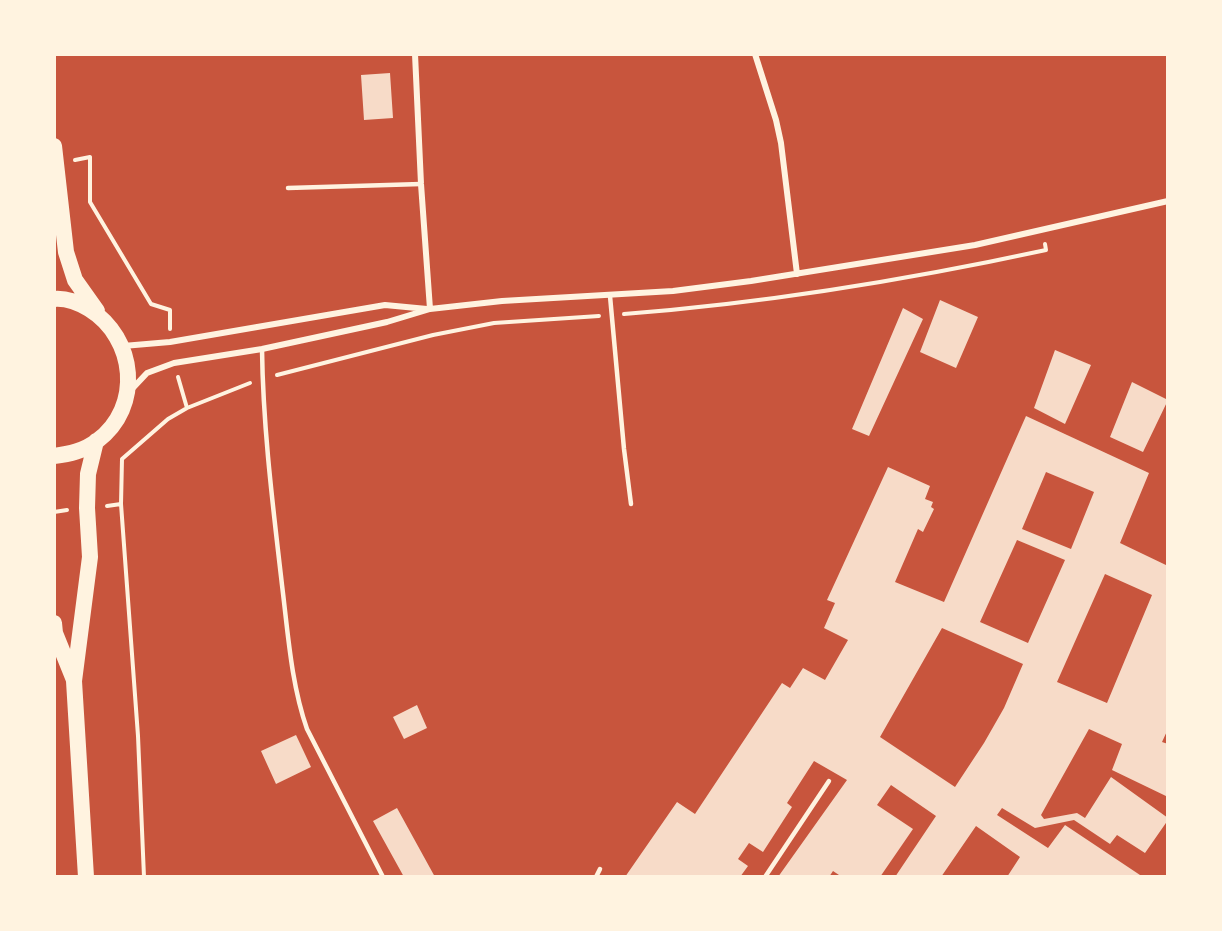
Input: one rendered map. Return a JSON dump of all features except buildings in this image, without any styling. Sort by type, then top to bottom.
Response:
[{"type":"highway","points":[[54,146],[66,252],[75,280],[113,330],[122,346],[128,370],[127,395],[121,412],[110,428],[96,441],[75,453],[54,456]]},
{"type":"highway","points":[[54,298],[81,304],[101,317]]},
{"type":"highway","points":[[86,877],[74,681],[90,557],[87,508],[88,474],[96,441]]},
{"type":"highway","points":[[54,623],[55,633],[74,681]]},
{"type":"street","points":[[415,54],[430,309]]},
{"type":"street","points":[[755,54],[781,143],[797,274]]},
{"type":"street","points":[[122,346],[170,342],[385,306],[430,309],[502,301],[610,296],[673,291],[797,274],[975,245],[1168,201]]},
{"type":"street","points":[[127,395],[147,373],[174,363],[262,349],[387,322],[430,309]]},
{"type":"lane","points":[[288,188],[421,184]]},
{"type":"lane","points":[[610,296],[631,504]]},
{"type":"lane","points":[[262,349],[262,378],[274,512],[292,663],[300,709],[307,729],[383,877]]},
{"type":"lane","points":[[765,877],[829,781]]},
{"type":"lane","points":[[596,877],[600,870]]},
{"type":"path","points":[[90,157],[90,202],[151,304],[170,310]]},
{"type":"path","points":[[144,877],[138,736],[121,504],[122,459],[168,419],[188,408],[262,378],[433,335],[494,323],[672,310],[809,294],[938,273],[1046,250],[1042,229]]}]
